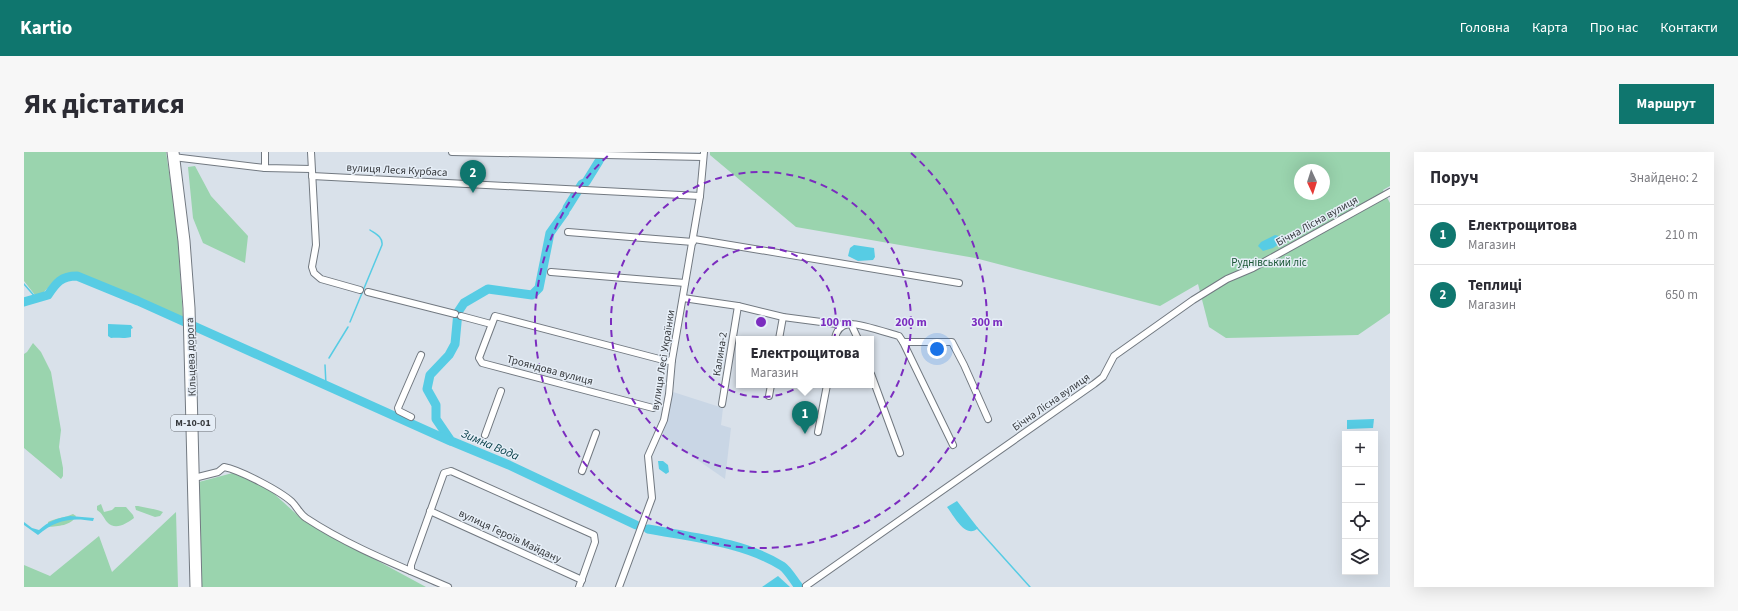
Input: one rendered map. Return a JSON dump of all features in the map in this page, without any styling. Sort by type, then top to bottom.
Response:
[{"type":"highway","name":"Кільцева дорога","points":[[173,154],[184,242],[189,308],[196,587]]},
{"type":"street","points":[[264,168],[265,152]]},
{"type":"street","points":[[311,152],[316,245],[312,267],[314,273],[321,279],[360,290]]},
{"type":"street","points":[[452,152],[704,155]]},
{"type":"street","points":[[173,154],[264,168],[312,169]]},
{"type":"street","name":"вулиця Лесі Українки","points":[[619,587],[652,498],[648,456],[664,420],[669,394],[672,360],[700,196],[704,155]]},
{"type":"street","name":"вулиця Леся Курбаса","points":[[312,176],[700,196]]},
{"type":"street","name":"Бічна Лісна вулиця","points":[[806,586],[1094,384],[1103,377],[1114,356],[1193,300],[1227,279],[1253,268],[1390,192]]},
{"type":"street","points":[[568,232],[693,240],[959,283]]},
{"type":"street","points":[[551,272],[685,283]]},
{"type":"street","points":[[368,292],[491,324],[495,316],[668,361],[672,360]]},
{"type":"street","points":[[682,298],[738,306],[783,317],[852,326],[899,336],[953,445]]},
{"type":"street","name":"Калина-2","points":[[722,404],[738,306]]},
{"type":"street","points":[[780,336],[783,317]]},
{"type":"street","name":"Трояндова вулиця","points":[[491,324],[479,358],[482,363],[654,408]]},
{"type":"street","points":[[836,336],[836,333],[844,325]]},
{"type":"street","points":[[852,326],[857,336]]},
{"type":"street","points":[[903,342],[952,342],[964,365],[988,420]]},
{"type":"street","points":[[411,417],[399,411],[398,408],[421,355]]},
{"type":"street","points":[[874,382],[900,453]]},
{"type":"street","points":[[769,396],[770,388]]},
{"type":"street","points":[[818,432],[826,388]]},
{"type":"street","points":[[485,435],[502,391]]},
{"type":"street","points":[[582,471],[596,433]]},
{"type":"street","points":[[194,478],[218,472],[224,467],[234,469],[279,493],[291,502],[304,518],[359,548],[448,587]]},
{"type":"street","points":[[411,571],[411,565],[444,473],[451,471],[594,535],[595,542],[579,587]]},
{"type":"street","name":"вулиця Героїв Майдану","points":[[430,510],[582,580]]},
{"type":"shaded area","points":[[670,391],[723,408],[721,425],[731,428],[725,479],[663,436],[665,413]]},
{"type":"green space","points":[[24,152],[166,152],[177,226],[183,318],[78,273],[56,279],[42,294],[35,295],[24,281]]},
{"type":"green space","name":"Руднівський ліс","points":[[710,152],[1390,152],[1390,186],[1383,190],[1390,203],[1390,313],[1358,335],[1226,338],[1209,327],[1198,284],[1160,306],[975,258],[796,227],[710,155]]},
{"type":"green space","points":[[195,166],[211,196],[248,236],[245,263],[203,243],[193,218],[188,167]]},
{"type":"green space","points":[[33,343],[41,352],[51,372],[61,430],[59,447],[63,476],[61,479],[24,448],[24,354]]},
{"type":"green space","points":[[240,471],[271,491],[304,521],[426,587],[202,587],[199,482]]},
{"type":"green space","points":[[101,504],[104,512],[112,510],[115,507],[126,507],[134,518],[120,526],[110,525],[97,510],[97,506]]},
{"type":"green space","points":[[135,506],[163,512],[160,516],[155,517],[136,510]]},
{"type":"green space","points":[[176,512],[178,587],[24,587],[24,565],[50,576],[99,536],[112,572]]},
{"type":"green space","points":[[73,514],[76,516],[68,524],[48,527],[48,522]]},
{"type":"water","points":[[1275,235],[1283,237],[1282,242],[1273,248],[1263,251],[1258,246],[1261,242]]},
{"type":"water","points":[[854,245],[874,248],[875,257],[873,260],[858,261],[848,256],[850,248]]},
{"type":"water","points":[[108,324],[131,325],[133,328],[131,329],[131,337],[111,338],[108,336]]},
{"type":"water","points":[[1374,419],[1373,428],[1347,429],[1347,420]]},
{"type":"water","points":[[658,461],[663,461],[668,465],[669,472],[666,474],[659,469]]},
{"type":"water","points":[[957,501],[978,528],[974,531],[965,529],[947,507]]},
{"type":"water","points":[[70,516],[94,518],[93,521],[78,519],[57,523],[38,535],[24,525],[24,522],[32,528],[39,530],[53,520]]},
{"type":"water","points":[[778,576],[790,587],[762,587]]},
{"type":"waterway","name":"Зимна Вода","points":[[567,208],[599,161]]},
{"type":"waterway","name":"Зимна Вода","points":[[565,212],[550,233],[539,288],[532,295],[488,289],[464,303],[458,312],[455,344],[449,355],[430,375],[427,389],[436,405],[436,419],[451,441],[509,465],[636,525]]},
{"type":"waterway","points":[[350,322],[382,245],[382,242],[377,234],[370,230]]},
{"type":"waterway","points":[[24,302],[48,295],[63,279],[71,276],[77,276],[138,301],[450,441]]},
{"type":"waterway","points":[[24,284],[37,299]]},
{"type":"waterway","points":[[329,358],[348,327]]},
{"type":"waterway","points":[[325,365],[326,385]]},
{"type":"waterway","points":[[977,528],[1030,587]]},
{"type":"waterway","name":"Зимна Вода","points":[[648,529],[699,538],[751,551],[782,566],[799,587]]},
{"type":"place","name":"Теплиці","points":[[473,193]]},
{"type":"place","name":"Електрощитова","points":[[805,434]]}]
